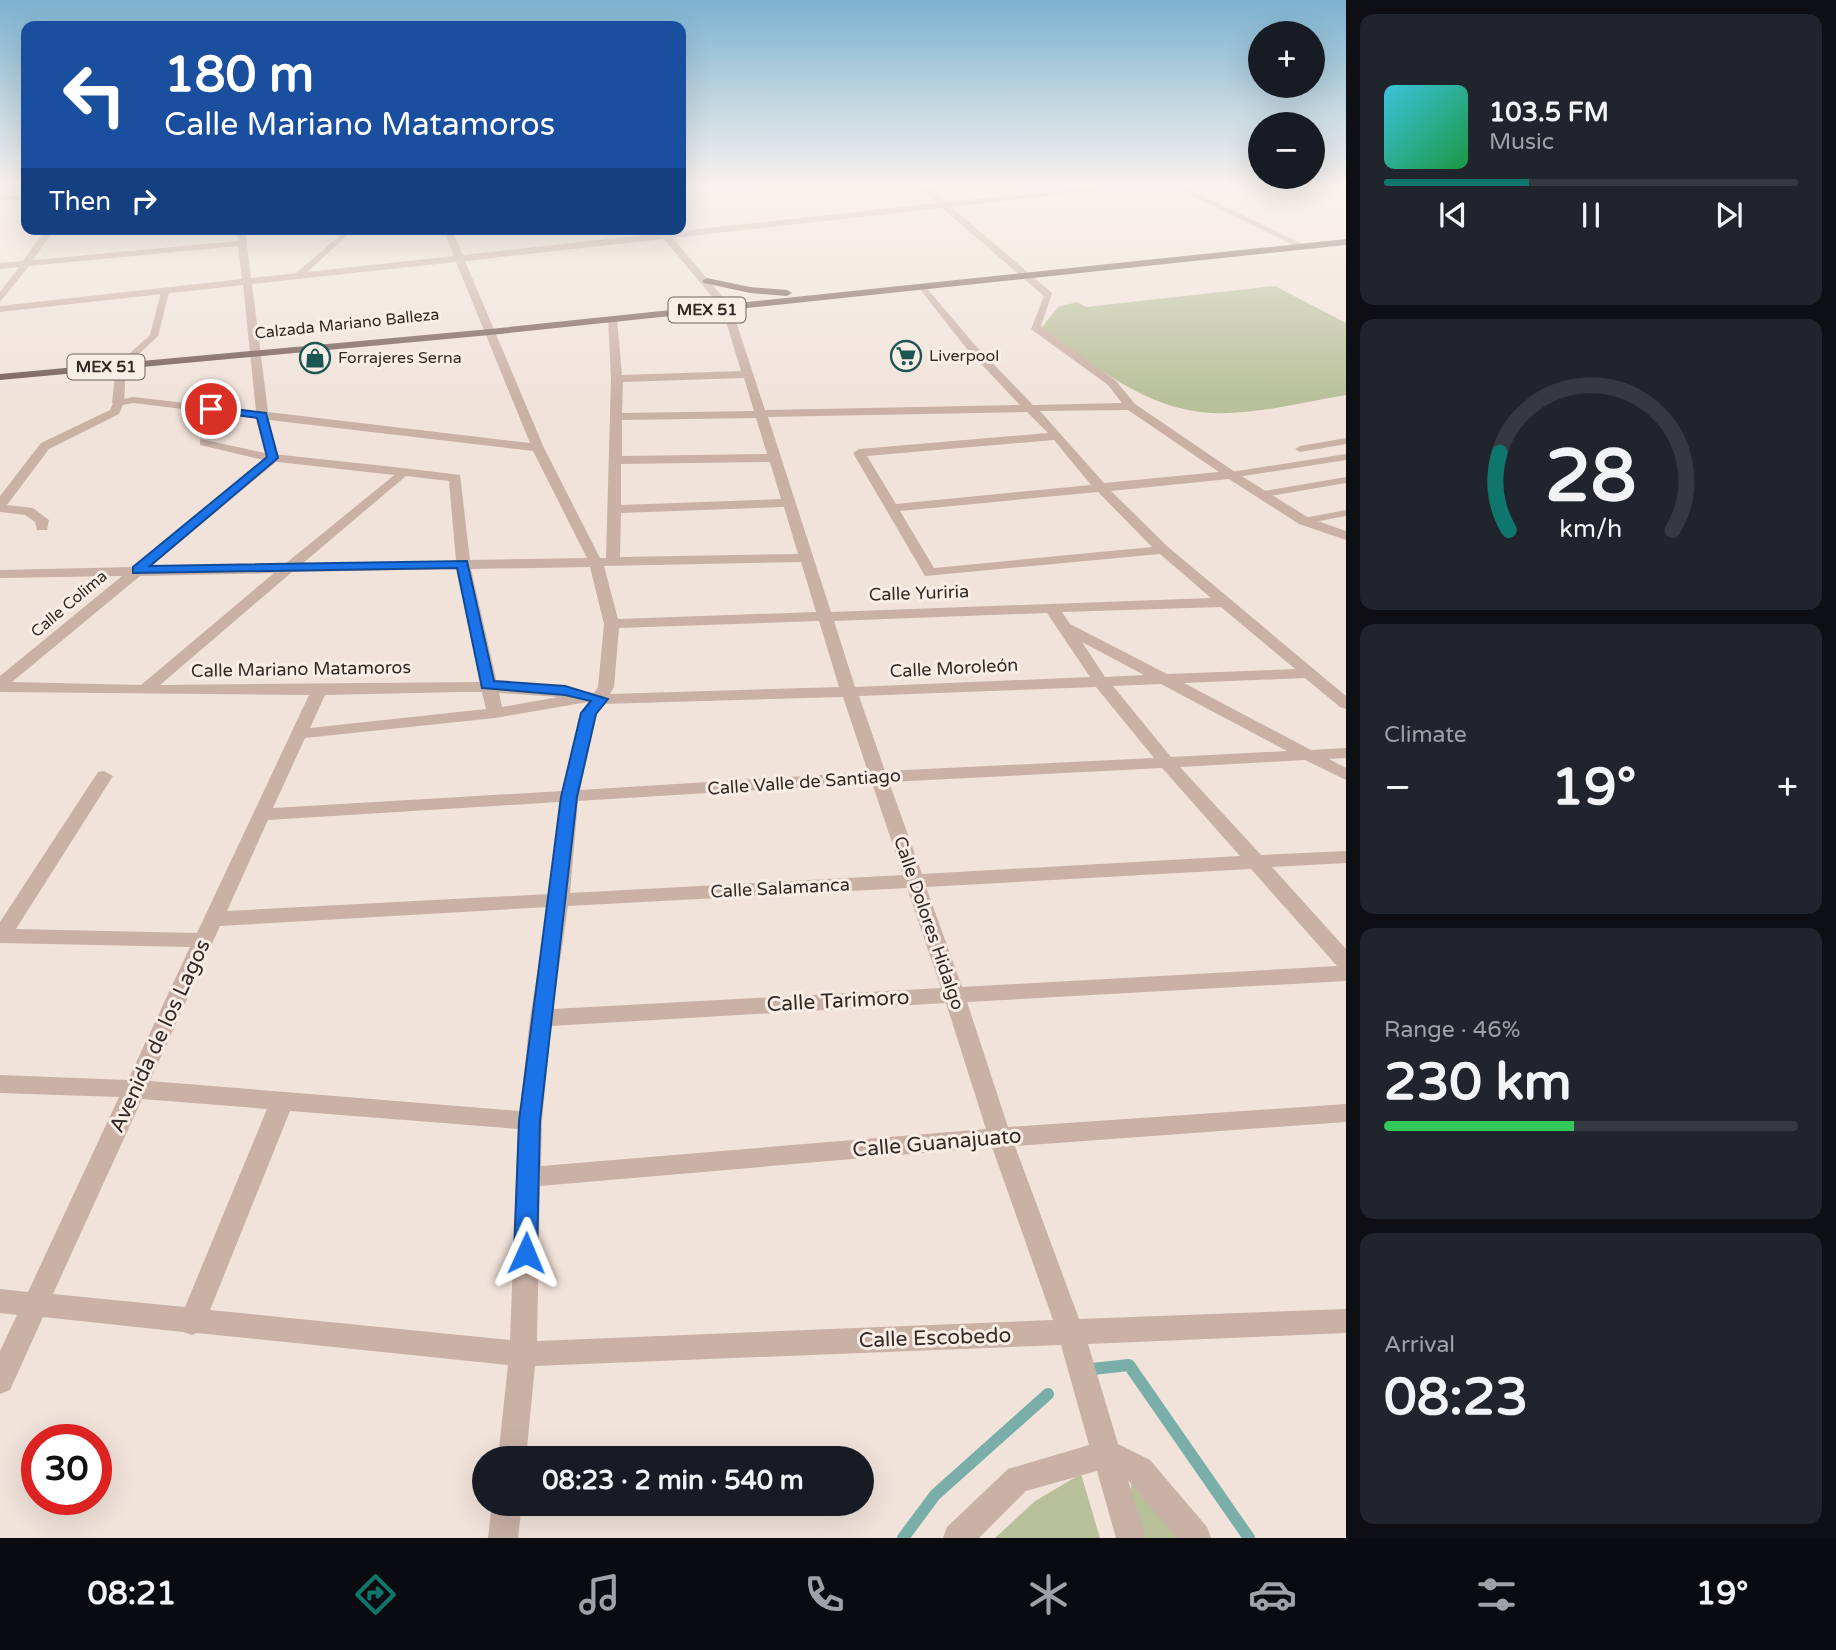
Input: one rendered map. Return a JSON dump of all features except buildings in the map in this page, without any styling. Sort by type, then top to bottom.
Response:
[{"type":"main road","name":"MEX 51","points":[[488,329],[612,319],[822,293],[1211,257]]},
{"type":"main road","name":"MEX 51","points":[[488,329],[924,288],[1027,275]]},
{"type":"main road","points":[[924,288],[993,276]]},
{"type":"main road","points":[[706,281],[750,290],[822,293]]},
{"type":"main road","name":"Calzada Mariano Balleza","points":[[0,377],[488,329]]},
{"type":"street","points":[[0,299],[31,257]]},
{"type":"street","points":[[0,266],[94,257]]},
{"type":"street","points":[[244,257],[262,415],[273,458]]},
{"type":"street","points":[[456,257],[538,448],[596,563],[612,624],[606,687],[594,698],[569,797],[559,901],[541,1018],[530,1121],[523,1354],[513,1446]]},
{"type":"street","points":[[0,309],[482,257]]},
{"type":"street","name":"Calle Dolores Hidalgo","points":[[684,257],[725,305],[750,374],[849,692],[954,994],[1000,1137],[1071,1333],[1131,1538]]},
{"type":"street","points":[[1006,257],[1049,295],[1035,327],[1112,383],[1131,406],[1231,475],[1304,521],[1346,536]]},
{"type":"street","points":[[924,288],[971,346],[1057,436],[1100,487],[1163,550],[1346,704]]},
{"type":"street","points":[[612,319],[617,379],[613,563]]},
{"type":"street","points":[[42,527],[42,520],[28,511],[0,507],[45,446],[115,412],[121,366]]},
{"type":"street","points":[[617,379],[750,374]]},
{"type":"street","points":[[118,403],[133,400],[538,448]]},
{"type":"street","points":[[616,417],[1131,406]]},
{"type":"street","points":[[1057,436],[859,453],[930,573],[1163,550]]},
{"type":"street","points":[[204,442],[273,458],[456,478],[463,564],[495,713]]},
{"type":"street","name":"Calle Colima","points":[[0,685],[273,458]]},
{"type":"street","points":[[615,460],[776,458]]},
{"type":"street","points":[[145,689],[403,472]]},
{"type":"street","points":[[892,508],[1231,475]]},
{"type":"street","points":[[614,509],[790,503]]},
{"type":"street","points":[[0,574],[807,558]]},
{"type":"street","name":"Calle Yuriria","points":[[612,624],[1228,602]]},
{"type":"street","points":[[1051,607],[1100,681],[1168,764],[1346,962]]},
{"type":"street","points":[[1065,627],[1167,678],[1346,775]]},
{"type":"street","name":"Calle Moroleón","points":[[594,698],[849,692],[1309,673]]},
{"type":"street","name":"Calle Mariano Matamoros","points":[[0,685],[319,690],[487,685],[565,691],[594,698]]},
{"type":"street","name":"Avenida de los Lagos","points":[[0,1381],[319,690]]},
{"type":"street","points":[[299,734],[495,713],[594,698]]},
{"type":"street","name":"Calle Valle de Santiago","points":[[261,815],[880,777],[1346,753]]},
{"type":"street","points":[[1,936],[104,776]]},
{"type":"street","name":"Calle Salamanca","points":[[213,919],[1346,857]]},
{"type":"street","points":[[1,936],[204,940]]},
{"type":"street","name":"Calle Tarimoro","points":[[541,1018],[1346,973]]},
{"type":"street","points":[[0,1084],[135,1089],[530,1121]]},
{"type":"street","points":[[192,1323],[282,1101]]},
{"type":"street","name":"Calle Guanajuato","points":[[527,1178],[1000,1137],[1346,1113]]},
{"type":"street","name":"Calle Escobedo","points":[[0,1301],[192,1323],[523,1354],[1346,1321]]},
{"type":"street","points":[[958,1538],[1018,1479],[1107,1454],[1140,1470],[1196,1538]]},
{"type":"street","points":[[503,1538],[506,1516]]},
{"type":"lane","points":[[297,277],[320,257]]},
{"type":"lane","points":[[121,366],[154,336],[165,292]]},
{"type":"lane","points":[[1300,449],[1346,441]]},
{"type":"lane","points":[[1231,475],[1346,457]]},
{"type":"lane","points":[[1264,494],[1346,480]]},
{"type":"lane","points":[[1304,521],[1346,513]]},
{"type":"green space","points":[[1275,286],[1346,323],[1346,395],[1245,412],[1212,413],[1188,410],[1165,404],[1121,383],[1042,327],[1058,307],[1077,302],[1086,307]]},
{"type":"green space","points":[[1132,1471],[1181,1538],[1140,1538],[1130,1507]]},
{"type":"green space","points":[[1081,1474],[1100,1538],[995,1538],[1035,1501]]},
{"type":"waterway","points":[[1092,1369],[1129,1365],[1249,1538]]},
{"type":"waterway","points":[[903,1538],[935,1495],[1048,1394]]},
{"type":"place","name":"Liverpool","points":[[906,356]]},
{"type":"place","name":"Forrajeres Serna","points":[[315,358]]},
{"type":"route","points":[[211,409],[262,415],[273,458],[137,570],[463,564],[487,685],[565,691],[600,699],[589,713],[569,797],[559,901],[541,1018],[530,1121],[526,1253]]}]
